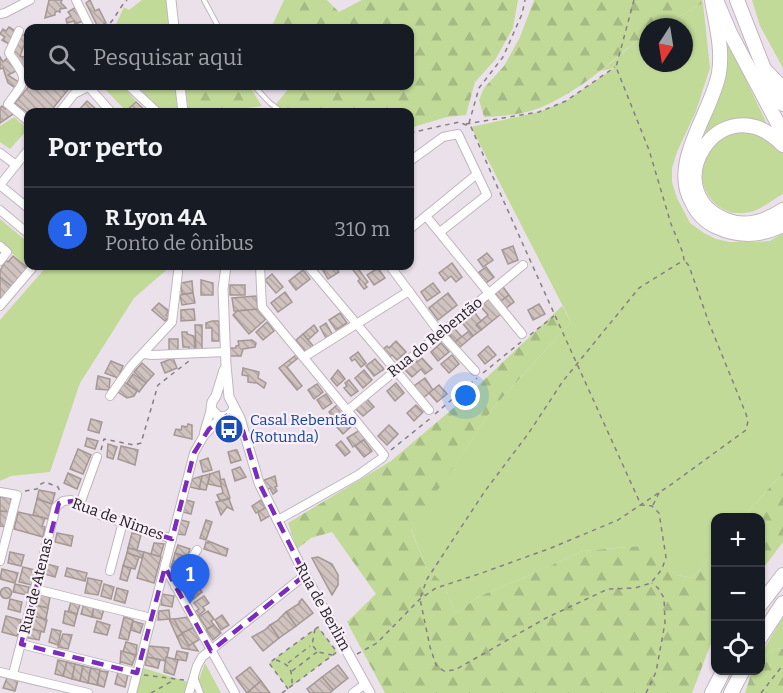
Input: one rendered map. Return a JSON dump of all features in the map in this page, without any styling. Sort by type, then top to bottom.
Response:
[{"type":"highway","points":[[714,0],[783,133]]},
{"type":"highway","points":[[714,0],[720,53],[719,70],[714,93],[690,149],[686,165],[685,178],[688,196],[695,209],[710,224],[732,234],[757,234],[783,225]]},
{"type":"highway","points":[[737,0],[764,69],[783,104]]},
{"type":"highway","points":[[764,69],[783,89]]},
{"type":"highway","points":[[783,145],[760,128],[745,125],[720,131],[709,139],[700,151],[694,178],[703,204],[716,216],[734,224],[755,223],[783,210]]},
{"type":"highway","points":[[765,598],[783,575]]},
{"type":"highway","points":[[765,630],[783,603]]},
{"type":"highway","points":[[712,693],[721,675]]},
{"type":"highway","points":[[731,693],[740,675]]},
{"type":"street","points":[[0,14],[30,0]]},
{"type":"street","points":[[75,0],[88,24]]},
{"type":"street","points":[[171,0],[174,24]]},
{"type":"street","points":[[19,31],[9,53],[24,76]]},
{"type":"street","points":[[24,84],[8,104],[24,118]]},
{"type":"street","points":[[65,108],[74,94],[82,90]]},
{"type":"street","points":[[92,90],[108,108]]},
{"type":"street","points":[[133,90],[153,108]]},
{"type":"street","points":[[180,90],[183,108]]},
{"type":"street","points":[[414,158],[443,137],[458,134],[487,195],[440,232]]},
{"type":"street","points":[[0,153],[16,165]]},
{"type":"street","points":[[24,158],[0,185],[24,205]]},
{"type":"street","points":[[414,226],[477,174]]},
{"type":"street","points":[[0,210],[24,229]]},
{"type":"street","points":[[426,216],[525,337]]},
{"type":"street","points":[[0,246],[7,252],[0,261]]},
{"type":"street","name":"Rua do Rebentão","points":[[348,410],[523,265]]},
{"type":"street","points":[[0,306],[31,270]]},
{"type":"street","points":[[226,270],[223,290],[228,413],[243,431]]},
{"type":"street","points":[[262,270],[262,307],[384,456],[358,475],[278,520]]},
{"type":"street","points":[[311,270],[429,410]]},
{"type":"street","points":[[393,270],[440,333],[475,371]]},
{"type":"street","points":[[110,396],[131,366],[172,322],[178,272]]},
{"type":"street","points":[[304,357],[409,291]]},
{"type":"street","points":[[144,354],[226,352]]},
{"type":"street","points":[[132,693],[139,674],[151,618],[194,453],[202,437],[226,365]]},
{"type":"street","points":[[216,396],[229,397]]},
{"type":"street","points":[[211,409],[215,414],[228,413]]},
{"type":"street","points":[[202,437],[228,413]]},
{"type":"street","name":"Rua de Berlim","points":[[243,431],[259,483],[305,575],[370,693]]},
{"type":"street","points":[[80,504],[97,457]]},
{"type":"street","points":[[0,492],[17,495],[0,561]]},
{"type":"street","name":"Rua de Nimes","points":[[63,501],[71,500],[94,513],[172,538]]},
{"type":"street","name":"Rua de Atenas","points":[[13,674],[56,507],[63,501]]},
{"type":"street","points":[[110,571],[123,522]]},
{"type":"street","points":[[175,586],[197,550]]},
{"type":"street","points":[[165,567],[235,693]]},
{"type":"street","points":[[189,693],[191,678],[200,660],[305,575]]},
{"type":"street","points":[[35,589],[151,618]]},
{"type":"street","points":[[21,644],[139,674]]},
{"type":"street","points":[[0,672],[88,693]]},
{"type":"street","points":[[191,678],[200,693]]},
{"type":"street","points":[[46,693],[49,684]]},
{"type":"street","points":[[353,693],[365,684]]},
{"type":"lane","points":[[204,0],[217,24]]},
{"type":"lane","points":[[258,90],[277,108]]},
{"type":"lane","points":[[202,437],[223,425],[233,426],[243,431]]},
{"type":"path","points":[[110,24],[120,7],[128,0]]},
{"type":"path","points":[[525,0],[522,14],[502,57],[479,88],[470,123],[641,505]]},
{"type":"path","points":[[351,657],[377,643],[420,599],[436,588],[551,548],[618,520],[746,430],[748,422],[689,266],[684,260],[649,150],[616,67],[634,0]]},
{"type":"path","points":[[465,124],[539,112],[566,101],[616,67]]},
{"type":"path","points":[[414,132],[459,122],[471,127]]},
{"type":"path","points":[[641,505],[652,506],[659,513],[666,557],[662,569],[651,583],[635,588],[608,589],[546,618],[455,670],[444,671],[436,665],[420,599],[427,579],[484,492],[528,434],[563,381],[639,288],[684,260]]},
{"type":"path","points":[[384,456],[525,337],[555,315]]},
{"type":"path","points":[[97,457],[104,439],[134,445],[141,443],[158,386],[199,353]]},
{"type":"path","points":[[17,495],[22,491],[38,489],[39,484],[45,483],[60,489],[63,501]]},
{"type":"path","points":[[652,506],[660,492]]},
{"type":"path","points":[[646,693],[656,672],[665,623],[664,598],[658,588],[651,583]]},
{"type":"path","points":[[282,693],[288,689],[292,685],[337,652],[318,627],[269,663],[288,689]]},
{"type":"path","points":[[287,663],[312,645],[315,629]]},
{"type":"path","points":[[312,645],[318,652],[333,655]]},
{"type":"path","points":[[292,671],[318,652]]},
{"type":"path","points":[[274,659],[287,663],[292,671],[292,685]]},
{"type":"path","points":[[760,693],[783,665]]},
{"type":"path","points":[[139,674],[174,680],[191,678]]},
{"type":"path","points":[[151,693],[174,680]]},
{"type":"highlighted area","points":[[228,415],[243,431],[259,483],[305,575],[211,651],[165,567],[137,673],[21,644],[59,503],[73,501],[94,513],[172,539],[194,453],[209,429]]},
{"type":"green space","points":[[142,0],[166,0],[169,24],[116,24],[124,7],[129,10]]},
{"type":"green space","points":[[284,0],[327,0],[339,12],[362,0],[518,0],[513,28],[495,60],[475,82],[466,115],[447,117],[414,127],[414,108],[282,108],[276,104],[288,90],[414,90],[414,24],[273,24]]},
{"type":"green space","points":[[534,0],[702,0],[703,3],[676,18],[639,18],[639,40],[584,83],[558,99],[531,111],[484,117],[479,100],[484,88],[504,66],[520,37]]},
{"type":"green space","points":[[752,0],[783,0],[783,68],[760,26]]},
{"type":"green space","points":[[703,3],[710,68],[696,111],[672,168],[672,182],[677,198],[690,223],[716,239],[729,242],[770,241],[783,233],[783,472],[747,513],[711,513],[711,556],[693,578],[677,575],[639,546],[582,551],[478,597],[455,614],[445,585],[426,567],[411,529],[493,408],[571,322],[471,127],[539,112],[566,101],[614,68],[601,71],[639,39],[639,72],[693,72],[693,18],[676,18]]},
{"type":"green space","points":[[728,42],[767,124],[750,119],[735,119],[705,133],[702,130],[722,82]]},
{"type":"green space","points":[[106,90],[126,90],[136,101],[129,108],[123,108]]},
{"type":"green space","points":[[141,90],[176,90],[179,108],[159,108]]},
{"type":"green space","points":[[186,90],[252,90],[262,106],[248,108],[188,108]]},
{"type":"green space","points":[[14,117],[24,126],[24,133],[10,149],[0,142],[0,126]]},
{"type":"green space","points":[[738,131],[763,136],[783,153],[783,194],[758,209],[739,213],[729,212],[713,201],[703,184],[701,174],[705,157],[720,136]]},
{"type":"green space","points":[[0,219],[24,239],[24,264],[0,242]]},
{"type":"green space","points":[[44,270],[166,270],[134,298],[80,383],[50,472],[11,476],[0,481],[0,320]]},
{"type":"green space","points":[[562,306],[571,322],[493,408],[411,530],[426,567],[445,585],[455,614],[478,597],[582,551],[640,546],[677,575],[693,578],[711,556],[711,643],[692,693],[385,693],[347,622],[376,594],[332,532],[311,538],[297,549],[288,523],[391,461],[464,399]]},
{"type":"green space","points":[[783,472],[783,542],[765,566],[765,513],[747,513]]},
{"type":"green space","points":[[783,617],[783,649],[775,648],[765,656],[765,647]]},
{"type":"green space","points":[[318,627],[337,652],[288,689],[269,663]]},
{"type":"green space","points":[[775,648],[783,649],[783,693],[745,693],[751,675],[765,675],[765,656]]},
{"type":"green space","points":[[205,663],[221,693],[200,693],[197,685]]},
{"type":"green space","points":[[143,668],[188,682],[185,693],[136,693]]},
{"type":"building","points":[[49,0],[62,0],[61,3],[66,8],[60,9],[60,13],[55,12],[55,15],[45,18]]},
{"type":"building","points":[[90,0],[95,11],[99,9],[106,23],[96,24],[86,3]]},
{"type":"building","points":[[76,7],[83,21],[75,24],[74,21],[67,23],[66,19],[71,16],[68,12]]},
{"type":"building","points":[[9,27],[17,32],[9,44],[2,40],[5,37],[0,34],[3,29],[6,31]]},
{"type":"building","points":[[20,35],[24,35],[24,46],[20,56],[24,57],[23,69],[11,59]]},
{"type":"building","points":[[0,57],[3,62],[8,57],[18,70],[8,75],[20,83],[17,89],[8,83],[3,68],[0,69]]},
{"type":"building","points":[[26,90],[68,90],[53,108],[24,108],[24,110],[15,103]]},
{"type":"building","points":[[87,101],[95,108],[81,108]]},
{"type":"building","points":[[136,102],[143,108],[129,108]]},
{"type":"building","points":[[2,106],[5,109],[8,108],[13,114],[0,123],[0,108]]},
{"type":"building","points":[[513,246],[518,260],[508,264],[502,250]]},
{"type":"building","points":[[487,253],[493,260],[483,267],[478,260]]},
{"type":"building","points":[[13,256],[24,265],[24,270],[26,270],[12,287],[0,277],[0,271],[6,260],[8,262]]},
{"type":"building","points":[[452,263],[462,277],[456,282],[451,276],[445,281],[439,273]]},
{"type":"building","points":[[486,267],[494,277],[486,283],[478,273]]},
{"type":"building","points":[[303,270],[310,279],[296,290],[289,281]]},
{"type":"building","points":[[323,270],[338,270],[339,272],[328,279]]},
{"type":"building","points":[[353,270],[359,270],[368,282],[364,289],[358,281],[360,279]]},
{"type":"building","points":[[379,270],[385,278],[374,285],[367,275]]},
{"type":"building","points":[[272,274],[283,287],[276,293],[265,280]]},
{"type":"building","points":[[0,277],[12,287],[0,301]]},
{"type":"building","points":[[201,280],[213,283],[213,295],[201,295]]},
{"type":"building","points":[[192,281],[193,293],[182,294],[181,283]]},
{"type":"building","points":[[433,283],[440,292],[427,301],[421,292]]},
{"type":"building","points":[[230,285],[245,285],[245,295],[230,295]]},
{"type":"building","points":[[503,287],[509,295],[501,301],[495,293]]},
{"type":"building","points":[[285,292],[292,302],[278,312],[271,303]]},
{"type":"building","points":[[193,293],[195,303],[182,305],[180,295]]},
{"type":"building","points":[[448,293],[457,305],[438,320],[429,308]]},
{"type":"building","points":[[509,295],[514,302],[506,308],[501,301]]},
{"type":"building","points":[[256,296],[258,309],[234,311],[232,298]]},
{"type":"building","points":[[489,299],[501,314],[481,330],[476,325],[488,315],[480,306]]},
{"type":"building","points":[[159,303],[169,311],[166,315],[169,317],[165,321],[152,310]]},
{"type":"building","points":[[539,304],[545,314],[533,320],[528,310]]},
{"type":"building","points":[[194,309],[195,320],[181,321],[181,310]]},
{"type":"building","points":[[258,309],[266,319],[249,334],[233,315],[237,311]]},
{"type":"building","points":[[473,310],[481,321],[476,325],[481,330],[473,336],[460,320]]},
{"type":"building","points":[[340,313],[347,323],[336,330],[329,320]]},
{"type":"building","points":[[219,321],[219,341],[212,341],[212,328],[206,328],[206,323]]},
{"type":"building","points":[[267,322],[274,331],[263,340],[256,332]]},
{"type":"building","points":[[326,323],[332,334],[326,338],[320,327]]},
{"type":"building","points":[[195,325],[202,325],[202,350],[196,350]]},
{"type":"building","points":[[314,325],[318,331],[308,340],[303,334]]},
{"type":"building","points":[[454,328],[462,337],[455,342],[448,333]]},
{"type":"building","points":[[469,331],[473,336],[460,347],[455,342]]},
{"type":"building","points":[[182,332],[194,336],[195,350],[183,347]]},
{"type":"building","points":[[303,334],[314,347],[307,353],[296,340]]},
{"type":"building","points":[[169,339],[178,339],[178,351],[169,351]]},
{"type":"building","points":[[252,340],[256,343],[255,347],[243,349],[241,356],[229,356],[229,348],[236,348],[239,345],[238,341]]},
{"type":"building","points":[[396,341],[406,352],[397,360],[392,355],[389,358],[382,350],[387,346],[389,348]]},
{"type":"building","points":[[441,343],[449,352],[438,361],[431,352]]},
{"type":"building","points":[[488,346],[496,355],[485,364],[478,355]]},
{"type":"building","points":[[358,352],[366,363],[361,367],[355,359],[352,361],[350,358]]},
{"type":"building","points":[[296,355],[298,358],[287,367],[302,386],[297,390],[279,368]]},
{"type":"building","points":[[452,355],[459,364],[449,373],[441,364]]},
{"type":"building","points":[[173,358],[177,368],[165,373],[161,363]]},
{"type":"building","points":[[422,358],[432,369],[425,374],[421,369],[412,377],[405,370],[415,360],[417,362]]},
{"type":"building","points":[[375,359],[384,369],[374,376],[366,366]]},
{"type":"building","points":[[111,361],[123,366],[118,378],[105,373]]},
{"type":"building","points":[[142,363],[154,374],[146,383],[134,372]]},
{"type":"building","points":[[243,368],[259,372],[258,378],[266,383],[264,388],[257,383],[248,382],[248,376],[242,375]]},
{"type":"building","points":[[338,370],[345,379],[337,386],[331,379]]},
{"type":"building","points":[[364,370],[372,380],[363,388],[355,378]]},
{"type":"building","points":[[133,374],[146,383],[139,392],[127,383]]},
{"type":"building","points":[[98,376],[110,379],[109,390],[96,389]]},
{"type":"building","points":[[425,378],[433,390],[423,398],[414,386]]},
{"type":"building","points":[[349,380],[358,391],[351,396],[344,388],[347,386],[345,383]]},
{"type":"building","points":[[124,382],[137,391],[134,396],[127,398],[118,392]]},
{"type":"building","points":[[396,383],[404,393],[395,401],[387,391]]},
{"type":"building","points":[[317,384],[323,392],[314,399],[308,390]]},
{"type":"building","points":[[439,385],[447,394],[437,402],[429,393]]},
{"type":"building","points":[[326,394],[332,403],[323,409],[317,400]]},
{"type":"building","points":[[366,398],[374,407],[363,416],[355,408]]},
{"type":"building","points":[[338,404],[344,411],[335,419],[329,412]]},
{"type":"building","points":[[416,405],[423,412],[414,421],[407,413]]},
{"type":"building","points":[[348,417],[354,424],[343,434],[337,427]]},
{"type":"building","points":[[91,419],[102,422],[99,433],[88,430]]},
{"type":"building","points":[[188,424],[192,425],[192,439],[174,435],[176,429],[181,430],[182,426],[187,427]]},
{"type":"building","points":[[389,425],[398,434],[387,445],[378,436]]},
{"type":"building","points":[[360,430],[366,438],[353,447],[347,438]]},
{"type":"building","points":[[87,438],[98,441],[95,449],[85,446]]},
{"type":"building","points":[[364,440],[372,451],[364,457],[355,446]]},
{"type":"building","points":[[341,441],[350,452],[345,456],[336,445]]},
{"type":"building","points":[[108,444],[117,447],[113,459],[107,457]]},
{"type":"building","points":[[121,446],[138,450],[135,465],[118,459]]},
{"type":"building","points":[[78,449],[91,455],[83,474],[70,469]]},
{"type":"building","points":[[237,450],[241,460],[231,463],[228,452]]},
{"type":"building","points":[[208,458],[212,470],[203,472],[200,461]]},
{"type":"building","points":[[240,467],[246,477],[235,481],[232,470]]},
{"type":"building","points":[[219,471],[222,487],[208,484],[210,474]]},
{"type":"building","points":[[68,473],[81,479],[77,489],[64,483]]},
{"type":"building","points":[[210,474],[206,490],[199,489],[202,476]]},
{"type":"building","points":[[202,476],[199,489],[190,487],[192,479]]},
{"type":"building","points":[[275,476],[277,491],[273,494],[270,488],[267,490],[262,481]]},
{"type":"building","points":[[224,479],[230,498],[220,501],[217,495],[223,493],[220,480]]},
{"type":"building","points":[[39,490],[55,493],[52,504],[37,499]]},
{"type":"building","points":[[0,497],[11,498],[9,512],[0,511]]},
{"type":"building","points":[[37,499],[52,504],[48,519],[33,515]]},
{"type":"building","points":[[229,499],[233,510],[227,507],[221,515],[216,502]]},
{"type":"building","points":[[186,500],[194,502],[191,514],[183,512]]},
{"type":"building","points":[[261,500],[266,508],[256,513],[252,506]]},
{"type":"building","points":[[267,507],[271,515],[261,521],[258,512]]},
{"type":"building","points":[[0,511],[9,512],[6,527],[0,526]]},
{"type":"building","points":[[18,512],[45,518],[42,526],[45,527],[43,537],[14,529]]},
{"type":"building","points":[[181,520],[189,522],[185,535],[177,534]]},
{"type":"building","points":[[206,520],[212,522],[206,540],[200,538]]},
{"type":"building","points":[[57,533],[73,536],[71,546],[55,542]]},
{"type":"building","points":[[132,533],[141,535],[137,550],[128,548]]},
{"type":"building","points":[[208,541],[228,549],[226,556],[204,549]]},
{"type":"building","points":[[154,543],[164,544],[160,557],[151,554]]},
{"type":"building","points":[[178,545],[190,549],[187,557],[175,553]]},
{"type":"building","points":[[128,548],[144,552],[142,558],[127,553]]},
{"type":"building","points":[[10,552],[24,555],[21,566],[8,563]]},
{"type":"building","points":[[144,552],[161,557],[154,583],[137,578]]},
{"type":"building","points":[[127,553],[139,557],[135,569],[123,566]]},
{"type":"building","points":[[175,553],[190,559],[187,567],[173,561]]},
{"type":"building","points":[[318,557],[332,564],[338,575],[338,585],[332,595],[312,558]]},
{"type":"building","points":[[196,560],[207,567],[200,578],[189,571]]},
{"type":"building","points":[[173,561],[185,566],[179,577],[173,574],[174,569],[171,567]]},
{"type":"building","points":[[47,564],[58,567],[55,577],[45,574]]},
{"type":"building","points":[[123,566],[131,568],[127,581],[120,579]]},
{"type":"building","points":[[23,567],[35,570],[32,585],[19,582]]},
{"type":"building","points":[[67,568],[87,573],[85,581],[65,576]]},
{"type":"building","points":[[2,569],[18,573],[15,583],[0,579]]},
{"type":"building","points":[[188,573],[194,581],[186,588],[181,579]]},
{"type":"building","points":[[88,578],[102,581],[98,595],[85,593]]},
{"type":"building","points":[[15,584],[29,587],[27,595],[13,592]]},
{"type":"building","points":[[104,584],[114,587],[111,599],[101,596]]},
{"type":"building","points":[[197,585],[202,592],[192,600],[186,593]]},
{"type":"building","points":[[6,587],[12,593],[6,599],[0,593]]},
{"type":"building","points":[[117,588],[128,591],[125,603],[114,600]]},
{"type":"building","points":[[37,594],[50,597],[48,608],[35,605]]},
{"type":"building","points":[[162,594],[174,596],[172,607],[161,605]]},
{"type":"building","points":[[204,596],[209,603],[203,607],[205,610],[198,616],[195,612],[199,609],[194,603]]},
{"type":"building","points":[[10,599],[22,602],[20,612],[8,609]]},
{"type":"building","points":[[302,599],[313,613],[296,626],[286,612],[300,603]]},
{"type":"building","points":[[71,602],[80,604],[77,614],[68,612]]},
{"type":"building","points":[[84,604],[94,607],[92,617],[81,614]]},
{"type":"building","points":[[34,605],[48,608],[46,619],[32,616]]},
{"type":"building","points":[[94,607],[104,609],[101,619],[92,617]]},
{"type":"building","points":[[169,610],[170,619],[158,620],[159,611]]},
{"type":"building","points":[[65,611],[77,614],[74,626],[63,623]]},
{"type":"building","points":[[208,611],[214,619],[211,621],[214,625],[207,629],[199,617]]},
{"type":"building","points":[[286,612],[296,626],[279,638],[270,625]]},
{"type":"building","points":[[222,615],[229,625],[221,630],[215,620]]},
{"type":"building","points":[[6,616],[21,620],[17,636],[2,632]]},
{"type":"building","points":[[34,616],[47,620],[44,632],[30,629]]},
{"type":"building","points":[[124,617],[133,620],[128,640],[119,638]]},
{"type":"building","points":[[188,617],[193,628],[180,634],[174,619]]},
{"type":"building","points":[[169,619],[174,619],[182,634],[177,637]]},
{"type":"building","points":[[97,621],[110,625],[107,635],[94,632]]},
{"type":"building","points":[[133,621],[143,624],[140,633],[131,630]]},
{"type":"building","points":[[214,625],[221,633],[213,640],[206,630]]},
{"type":"building","points":[[270,625],[279,638],[263,651],[252,637]]},
{"type":"building","points":[[193,628],[200,639],[189,646],[182,633]]},
{"type":"building","points":[[30,629],[41,631],[39,640],[28,638]]},
{"type":"building","points":[[52,629],[61,631],[58,645],[49,642]]},
{"type":"building","points":[[63,634],[72,635],[68,649],[58,647]]},
{"type":"building","points":[[182,634],[189,646],[193,643],[198,651],[182,648],[177,637]]},
{"type":"building","points":[[126,642],[137,645],[136,655],[123,652]]},
{"type":"building","points":[[149,646],[169,648],[166,661],[147,657]]},
{"type":"building","points":[[121,651],[136,655],[132,665],[121,662],[120,664]]},
{"type":"building","points":[[177,651],[188,653],[186,661],[175,659]]},
{"type":"building","points":[[147,657],[160,660],[158,668],[145,665]]},
{"type":"building","points":[[166,657],[178,660],[174,675],[164,672]]},
{"type":"building","points":[[58,660],[67,662],[63,676],[55,674]]},
{"type":"building","points":[[67,662],[75,664],[72,679],[63,676]]},
{"type":"building","points":[[75,664],[83,666],[80,681],[72,679]]},
{"type":"building","points":[[338,665],[348,678],[333,690],[322,677]]},
{"type":"building","points":[[83,666],[91,668],[88,683],[80,681]]},
{"type":"building","points":[[250,667],[261,681],[247,693],[236,678]]},
{"type":"building","points":[[91,668],[100,670],[97,685],[88,683]]},
{"type":"building","points":[[100,671],[108,672],[104,687],[97,685]]},
{"type":"building","points":[[118,672],[128,675],[125,687],[115,684]]},
{"type":"building","points":[[322,677],[333,690],[330,693],[310,693],[307,689]]},
{"type":"building","points":[[7,678],[18,680],[15,691],[3,688]]},
{"type":"building","points":[[261,681],[270,693],[247,693]]},
{"type":"place","name":"Casal Rebentão (Rotunda)","points":[[229,429]]},
{"type":"place","name":"R Lyon 4A","points":[[190,604]]}]
